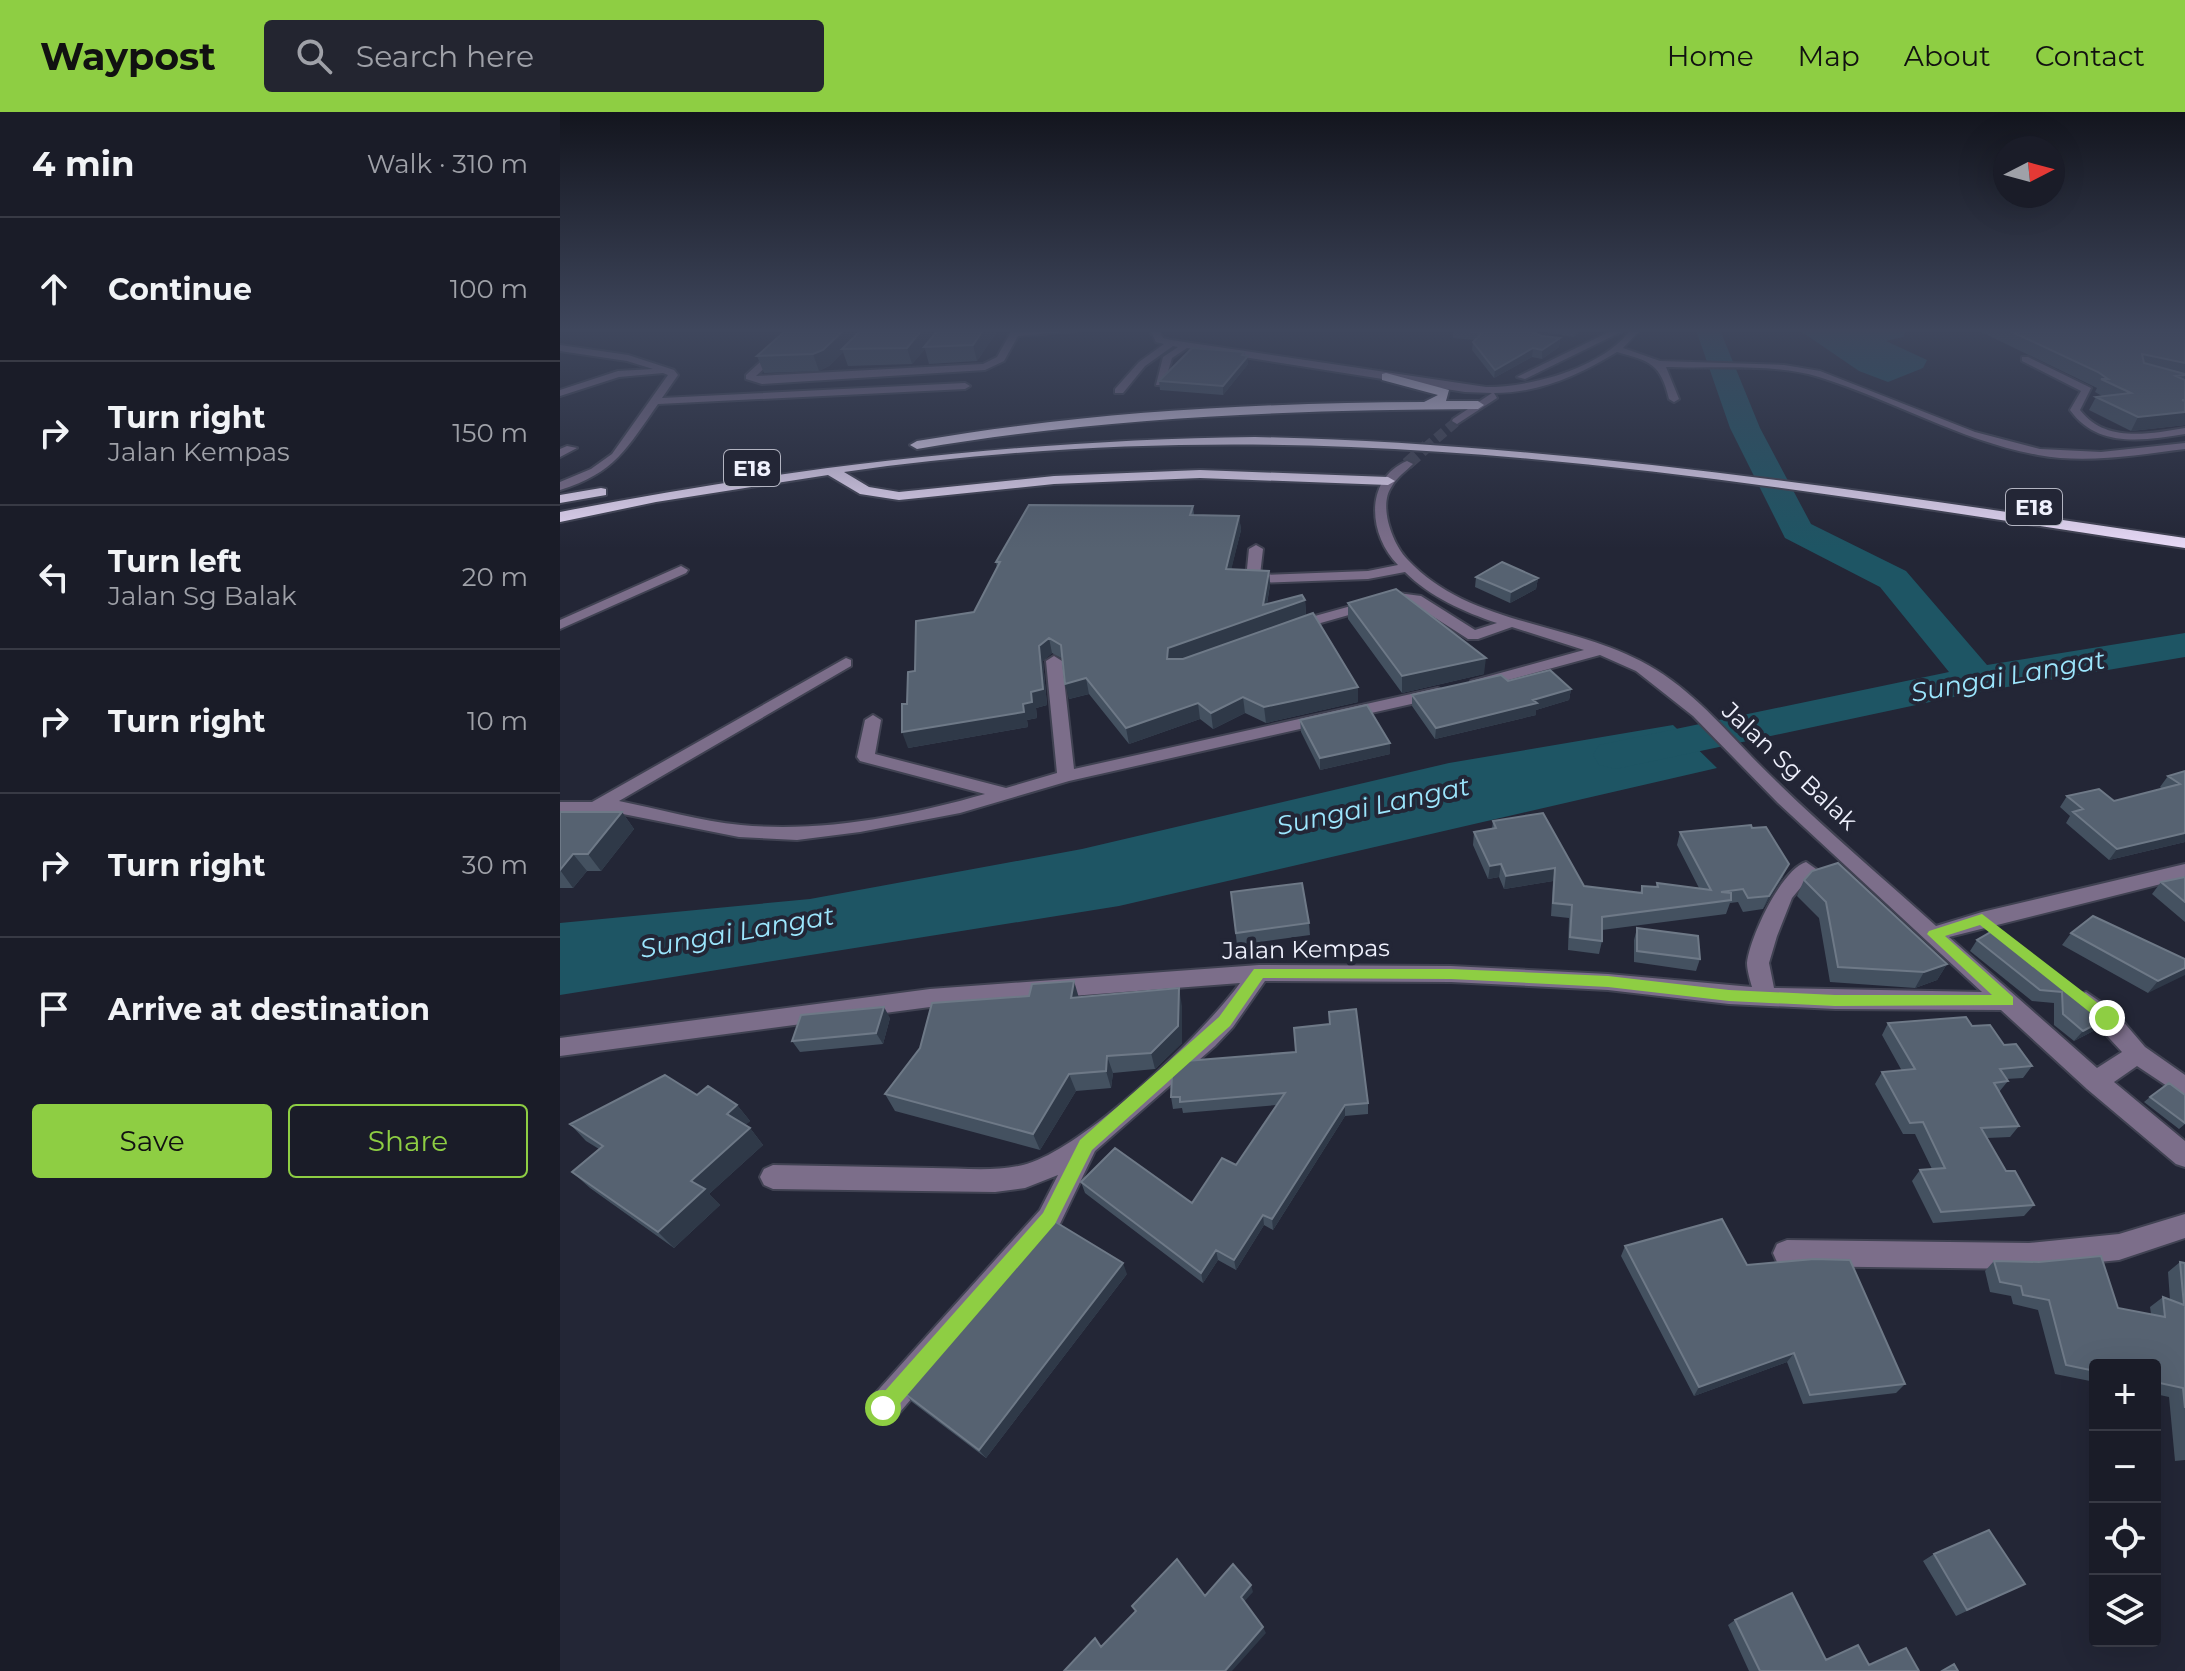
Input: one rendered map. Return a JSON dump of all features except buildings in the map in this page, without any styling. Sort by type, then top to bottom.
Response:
[{"type":"highway","points":[[1384,406],[1418,403]]},
{"type":"highway","points":[[911,447],[953,438],[1144,415],[1260,408],[1478,405]]},
{"type":"highway","name":"E18","points":[[560,499],[911,447],[1133,433],[1352,430],[1529,441],[1883,492],[2185,528]]},
{"type":"highway","name":"E18","points":[[560,517],[729,485],[991,452],[1267,441],[1452,448],[1679,464]]},
{"type":"highway","points":[[832,471],[865,491],[899,496],[1054,480],[1200,474],[1388,481]]},
{"type":"highway","name":"E18","points":[[1883,492],[2185,543]]},
{"type":"street","points":[[560,486],[595,471],[616,456],[655,403]]},
{"type":"street","points":[[1457,421],[1482,403]]},
{"type":"street","points":[[1892,403],[1971,434],[2040,452],[2101,455],[2185,446]]},
{"type":"street","points":[[2079,403],[2075,410],[2081,422],[2098,432],[2151,436],[2185,431]]},
{"type":"street","points":[[1388,481],[1407,464]]},
{"type":"street","name":"Jalan Sg Balak","points":[[1388,481],[1380,494],[1379,506],[1386,538],[1405,568],[1448,596],[1642,667],[1677,694],[1776,792],[2095,1082],[2185,1156]]},
{"type":"street","points":[[1256,549],[1253,579],[1368,575],[1405,568]]},
{"type":"street","points":[[560,625],[681,570]]},
{"type":"street","points":[[1276,632],[1398,597],[1416,599],[1473,636],[1513,622]]},
{"type":"street","points":[[560,808],[639,811],[739,831],[797,834],[860,826],[960,807],[1066,776],[1482,683],[1600,650]]},
{"type":"street","points":[[1054,661],[1066,776]]},
{"type":"street","points":[[596,807],[846,663]]},
{"type":"street","points":[[873,720],[866,757],[1007,794]]},
{"type":"street","points":[[1764,995],[1758,963],[1767,936],[1783,895],[1806,869]]},
{"type":"street","points":[[1934,934],[1982,919],[2185,871]]},
{"type":"street","points":[[1982,919],[2007,939]]},
{"type":"street","points":[[773,1177],[995,1180],[1025,1176],[1057,1163],[1086,1145],[1225,1021],[1259,973]]},
{"type":"street","name":"Jalan Kempas","points":[[560,1047],[930,998],[1259,973],[1451,974],[1608,982],[1729,995],[1835,1000],[2008,1001]]},
{"type":"street","points":[[2070,988],[2107,1018],[2137,1054],[2185,1088]]},
{"type":"street","points":[[2095,1082],[2137,1054]]},
{"type":"street","points":[[883,1408],[1049,1219],[1086,1145]]},
{"type":"street","points":[[1787,1253],[2029,1256],[2119,1247],[2185,1226]]},
{"type":"water","points":[[1673,725],[1717,768],[1119,906],[560,995],[560,923],[810,899],[1082,849],[1449,763]]},
{"type":"waterway","points":[[1735,403],[1797,531],[1893,579],[1977,679]]},
{"type":"waterway","name":"Sungai Langat","points":[[1977,679],[2185,645]]},
{"type":"waterway","name":"Sungai Langat","points":[[1616,755],[1977,679]]},
{"type":"tunnel","points":[[1425,448],[1457,421]]},
{"type":"tunnel","points":[[1407,464],[1427,446]]},
{"type":"route","points":[[883,1408],[1049,1219],[1086,1145],[1207,1039],[1225,1021],[1259,973],[1451,974],[1608,982],[1729,995],[1835,1000],[2008,1001],[1934,934],[1982,919],[2107,1018]]}]
